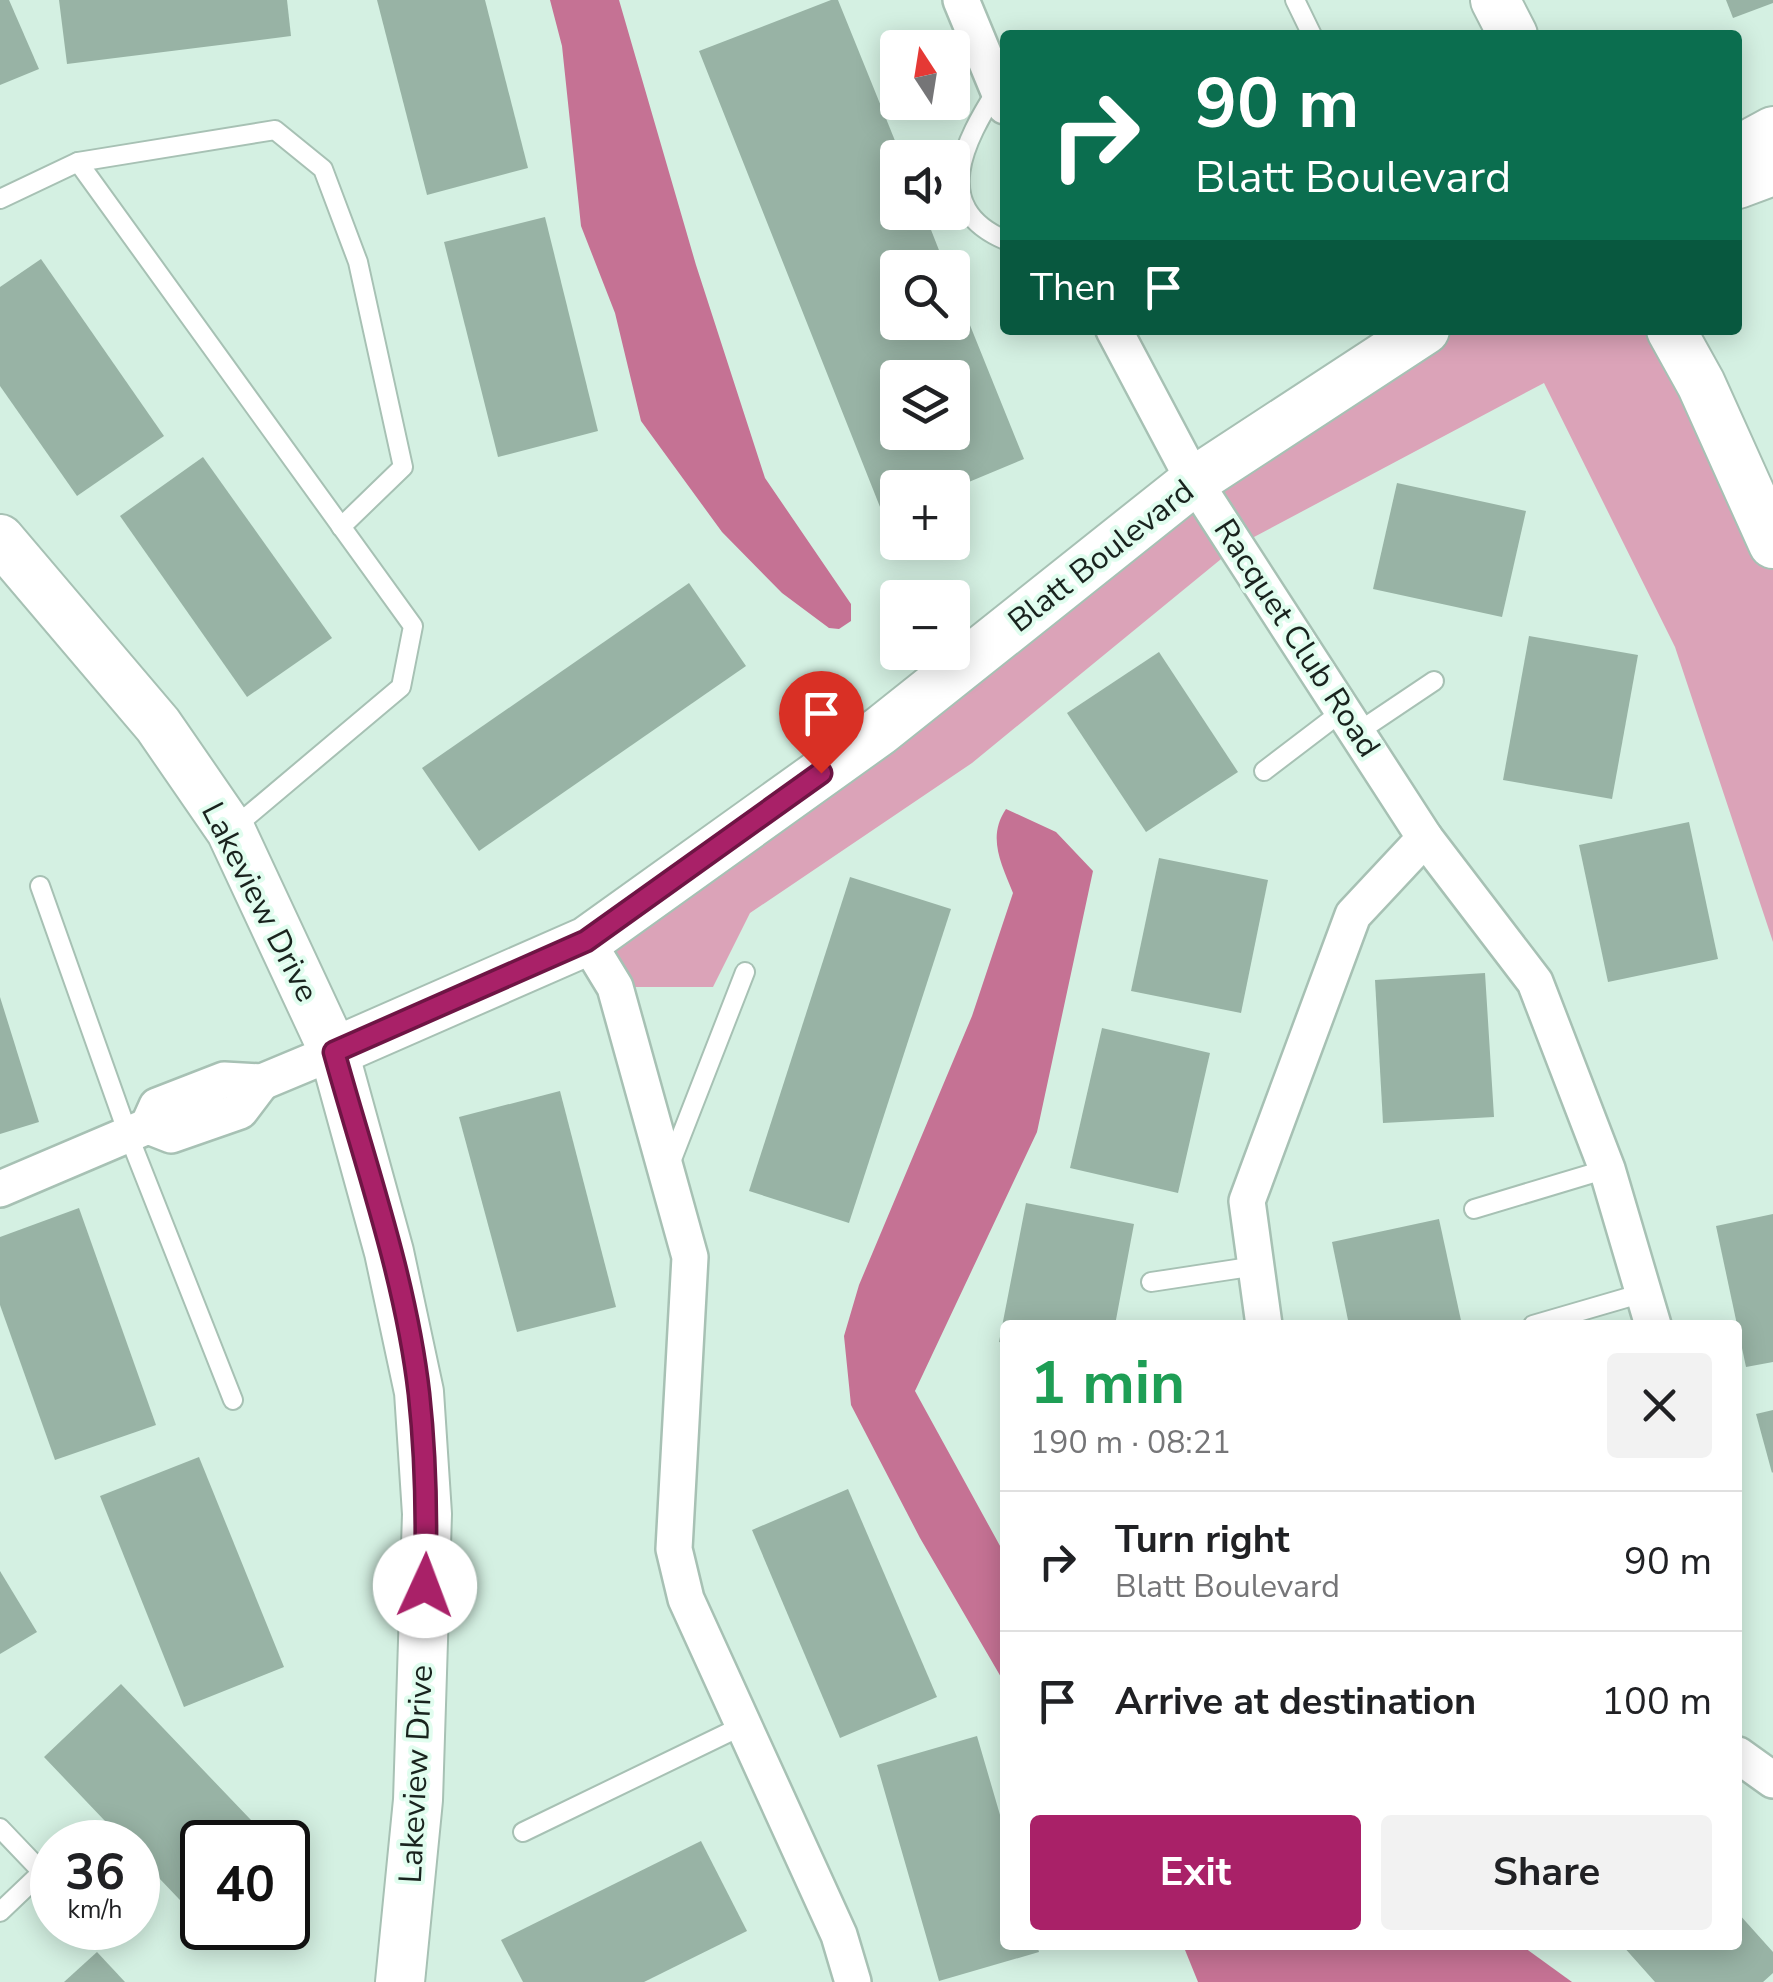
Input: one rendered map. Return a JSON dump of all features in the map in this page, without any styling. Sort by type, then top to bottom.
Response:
[{"type":"street","points":[[961,0],[1000,96]]},
{"type":"street","points":[[1495,0],[1511,30]]},
{"type":"street","points":[[1742,148],[1773,131]]},
{"type":"street","points":[[1742,182],[1773,170]]},
{"type":"street","name":"Racquet Club Road","points":[[1117,335],[1194,481],[1425,838],[1536,982],[1607,1169],[1648,1309]]},
{"type":"street","name":"Blatt Boulevard","points":[[0,1189],[138,1130],[158,1106],[224,1080],[262,1082],[586,941],[880,731],[1194,481],[1417,335]]},
{"type":"street","points":[[1674,335],[1773,544]]},
{"type":"street","name":"Lakeview Drive","points":[[0,539],[158,725],[231,830],[334,1052],[389,1252],[419,1392],[427,1514],[418,1800],[400,1982]]},
{"type":"street","points":[[1263,1320],[1247,1202],[1353,915],[1425,838]]},
{"type":"street","points":[[586,941],[615,987],[690,1257],[674,1550],[686,1600],[839,1935],[853,1982]]},
{"type":"street","points":[[1742,1759],[1773,1780]]},
{"type":"lane","points":[[1295,0],[1310,30]]},
{"type":"lane","points":[[1000,99],[968,137],[959,178],[972,215],[1000,236]]},
{"type":"lane","points":[[0,199],[78,162],[274,130],[323,169],[358,262],[403,468],[341,527]]},
{"type":"lane","points":[[78,162],[413,626],[401,687],[231,830]]},
{"type":"lane","points":[[1264,771],[1351,721],[1434,681]]},
{"type":"lane","points":[[40,886],[138,1130],[233,1400]]},
{"type":"lane","points":[[666,1174],[745,972]]},
{"type":"lane","points":[[1474,1209],[1607,1169]]},
{"type":"lane","points":[[1151,1282],[1256,1266]]},
{"type":"lane","points":[[1569,1320],[1648,1309]]},
{"type":"lane","points":[[523,1832],[744,1724]]},
{"type":"lane","points":[[0,1828],[42,1872],[0,1912]]},
{"type":"shaded area","points":[[550,0],[619,0],[696,265],[765,478],[851,604],[851,621],[839,629],[829,628],[782,593],[722,532],[641,421],[615,313],[581,226],[562,46]]},
{"type":"shaded area","points":[[1418,335],[1673,335],[1773,544],[1773,942],[1675,647],[1544,383],[1237,546],[972,763],[750,913],[713,987],[615,987],[587,941],[959,670],[970,670],[970,662]]},
{"type":"shaded area","points":[[1006,809],[1056,832],[1093,871],[1037,1132],[915,1391],[1000,1546],[1000,1675],[920,1538],[851,1405],[844,1336],[859,1285],[972,1016],[1013,893],[997,840]]},
{"type":"shaded area","points":[[1185,1950],[1528,1950],[1572,1982],[1198,1982]]},
{"type":"building","points":[[0,0],[9,0],[39,69],[0,85]]},
{"type":"building","points":[[59,0],[287,0],[291,36],[67,64]]},
{"type":"building","points":[[377,0],[485,0],[528,168],[427,195]]},
{"type":"building","points":[[831,0],[838,0],[880,104],[880,120],[887,120],[895,140],[880,140],[880,230],[931,230],[939,250],[880,250],[880,340],[970,340],[970,325],[1024,459],[970,482],[970,470],[880,470],[880,507],[699,51]]},
{"type":"building","points":[[1726,0],[1773,0],[1773,3],[1733,18]]},
{"type":"building","points":[[545,217],[598,431],[498,457],[444,242]]},
{"type":"building","points":[[41,259],[164,436],[77,496],[0,386],[0,287]]},
{"type":"building","points":[[203,457],[332,638],[247,697],[120,516]]},
{"type":"building","points":[[1397,483],[1526,511],[1502,617],[1373,589]]},
{"type":"building","points":[[689,583],[746,666],[479,851],[422,768]]},
{"type":"building","points":[[1529,636],[1638,655],[1612,799],[1503,780]]},
{"type":"building","points":[[1159,652],[1238,772],[1146,832],[1067,713]]},
{"type":"building","points":[[1689,822],[1718,959],[1608,982],[1579,845]]},
{"type":"building","points":[[1159,858],[1268,880],[1241,1013],[1131,991]]},
{"type":"building","points":[[850,877],[951,909],[849,1223],[749,1191]]},
{"type":"building","points":[[1485,973],[1494,1117],[1383,1123],[1375,980]]},
{"type":"building","points":[[0,997],[39,1122],[0,1134]]},
{"type":"building","points":[[1102,1028],[1210,1053],[1178,1193],[1070,1168]]},
{"type":"building","points":[[560,1091],[616,1307],[517,1332],[459,1117]]},
{"type":"building","points":[[1026,1203],[1134,1224],[1116,1320],[1003,1320]]},
{"type":"building","points":[[79,1208],[156,1425],[55,1460],[0,1305],[0,1237]]},
{"type":"building","points":[[1773,1214],[1773,1362],[1746,1367],[1742,1320],[1736,1320],[1716,1226]]},
{"type":"building","points":[[1439,1219],[1461,1320],[1348,1320],[1332,1242]]},
{"type":"building","points":[[1773,1410],[1773,1472],[1772,1473],[1756,1414]]},
{"type":"building","points":[[199,1457],[284,1667],[184,1707],[100,1496]]},
{"type":"building","points":[[848,1489],[937,1697],[840,1738],[752,1530]]},
{"type":"building","points":[[0,1571],[37,1632],[0,1654]]},
{"type":"building","points":[[121,1684],[251,1820],[180,1820],[180,1900],[160,1879],[160,1820],[104,1820],[44,1757]]},
{"type":"building","points":[[977,1736],[1000,1815],[1000,1950],[1039,1952],[939,1981],[877,1765]]},
{"type":"building","points":[[701,1841],[747,1931],[644,1982],[523,1982],[501,1940]]},
{"type":"building","points":[[1742,1917],[1773,1952],[1773,1973],[1763,1982],[1655,1982],[1626,1950],[1742,1950]]},
{"type":"building","points":[[97,1952],[125,1982],[64,1982]]},
{"type":"route","points":[[425,1586],[427,1514],[419,1392],[389,1252],[334,1052],[586,941],[821,773]]}]
